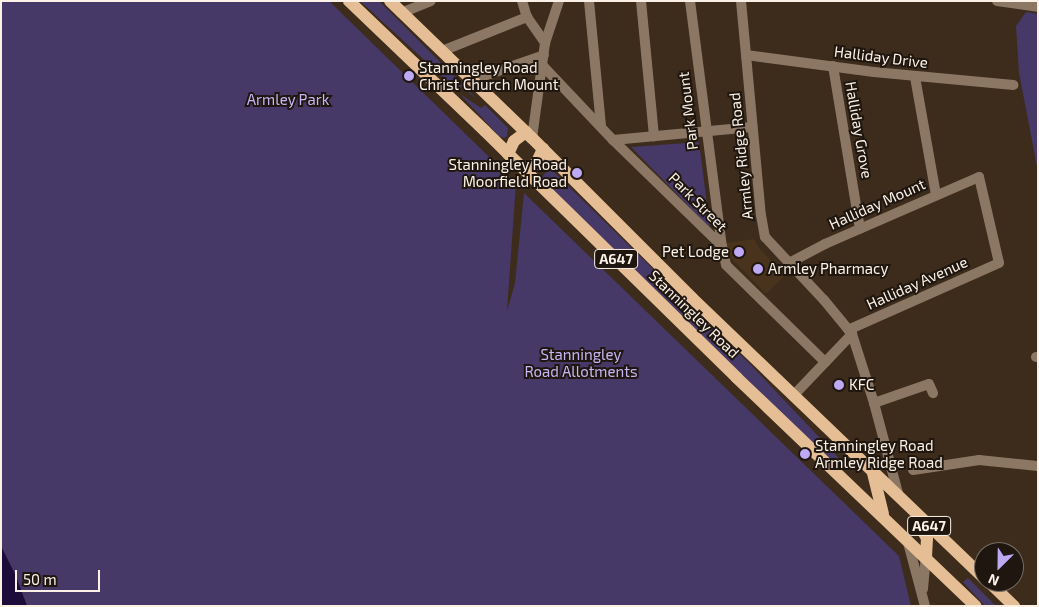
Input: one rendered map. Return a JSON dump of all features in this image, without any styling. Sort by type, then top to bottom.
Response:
[{"type":"main road","name":"Stanningley Road","points":[[349,1],[730,371],[884,516],[976,606]]},
{"type":"main road","name":"Stanningley Road","points":[[390,1],[544,149],[873,473],[974,568]]},
{"type":"main road","points":[[508,154],[514,141],[529,135]]},
{"type":"main road","points":[[524,169],[536,164],[544,149]]},
{"type":"main road","points":[[873,473],[884,516]]},
{"type":"main road","points":[[899,497],[922,527],[927,538],[926,557]]},
{"type":"main road","points":[[999,592],[1014,606]]},
{"type":"street","points":[[401,13],[431,1]]},
{"type":"street","points":[[522,1],[527,17],[545,43]]},
{"type":"street","points":[[529,135],[543,66],[545,43],[559,1]]},
{"type":"street","points":[[589,1],[601,125]]},
{"type":"street","points":[[641,1],[654,136]]},
{"type":"street","name":"Park Mount","points":[[690,1],[705,131],[722,246]]},
{"type":"street","name":"Armley Ridge Road","points":[[741,1],[752,127],[765,237],[850,332],[874,404],[899,497]]},
{"type":"street","points":[[997,1],[1038,7]]},
{"type":"street","points":[[442,51],[527,17]]},
{"type":"street","points":[[472,80],[544,55]]},
{"type":"street","name":"Halliday Drive","points":[[746,55],[915,77],[1013,85]]},
{"type":"street","name":"Park Street","points":[[543,66],[601,125],[613,140],[722,246],[726,265],[824,362]]},
{"type":"street","name":"Halliday Grove","points":[[833,66],[860,229]]},
{"type":"street","points":[[915,77],[936,194]]},
{"type":"street","points":[[613,140],[752,127]]},
{"type":"street","name":"Halliday Mount","points":[[789,263],[936,194],[980,177],[999,263]]},
{"type":"street","name":"Halliday Avenue","points":[[850,332],[999,263]]},
{"type":"street","points":[[794,396],[850,332]]},
{"type":"street","points":[[874,404],[930,384],[933,393]]},
{"type":"street","points":[[873,473],[884,460],[886,450]]},
{"type":"street","points":[[913,470],[980,460],[1038,466]]},
{"type":"street","points":[[907,539],[923,600]]},
{"type":"street","points":[[923,600],[926,557]]},
{"type":"shaded area","points":[[754,239],[759,248],[785,275],[766,294],[727,254],[726,243]]},
{"type":"shaded area","points":[[1,546],[16,576],[27,606],[1,606]]},
{"type":"green space","points":[[1,1],[329,1],[516,183],[507,311],[515,283],[524,193],[899,556],[911,606],[27,606],[1,546]]},
{"type":"green space","points":[[360,1],[379,1],[476,98],[459,86],[456,89]]},
{"type":"green space","points":[[1026,12],[1038,14],[1038,172],[1019,73],[1016,26]]},
{"type":"green space","points":[[460,94],[481,108],[485,105],[508,128],[507,136],[504,138],[499,136]]},
{"type":"green space","points":[[699,142],[710,228],[631,147]]},
{"type":"green space","points":[[548,170],[553,171],[750,364],[838,457],[838,466],[786,418],[541,178]]},
{"type":"green space","points":[[968,578],[974,584],[974,592],[982,592],[996,606],[985,606],[963,582]]},
{"type":"place","name":"Stanningley Road Christ Church Mount","points":[[409,76]]},
{"type":"place","name":"Stanningley Road Moorfield Road","points":[[577,173]]},
{"type":"place","name":"Pet Lodge","points":[[739,252]]},
{"type":"place","name":"Armley Pharmacy","points":[[758,269]]},
{"type":"place","name":"KFC","points":[[839,385]]},
{"type":"place","name":"Stanningley Road Armley Ridge Road","points":[[805,454]]},
{"type":"park label","name":"Armley Park","points":[[288,100]]},
{"type":"park label","name":"Stanningley Road Allotments","points":[[581,362]]}]
